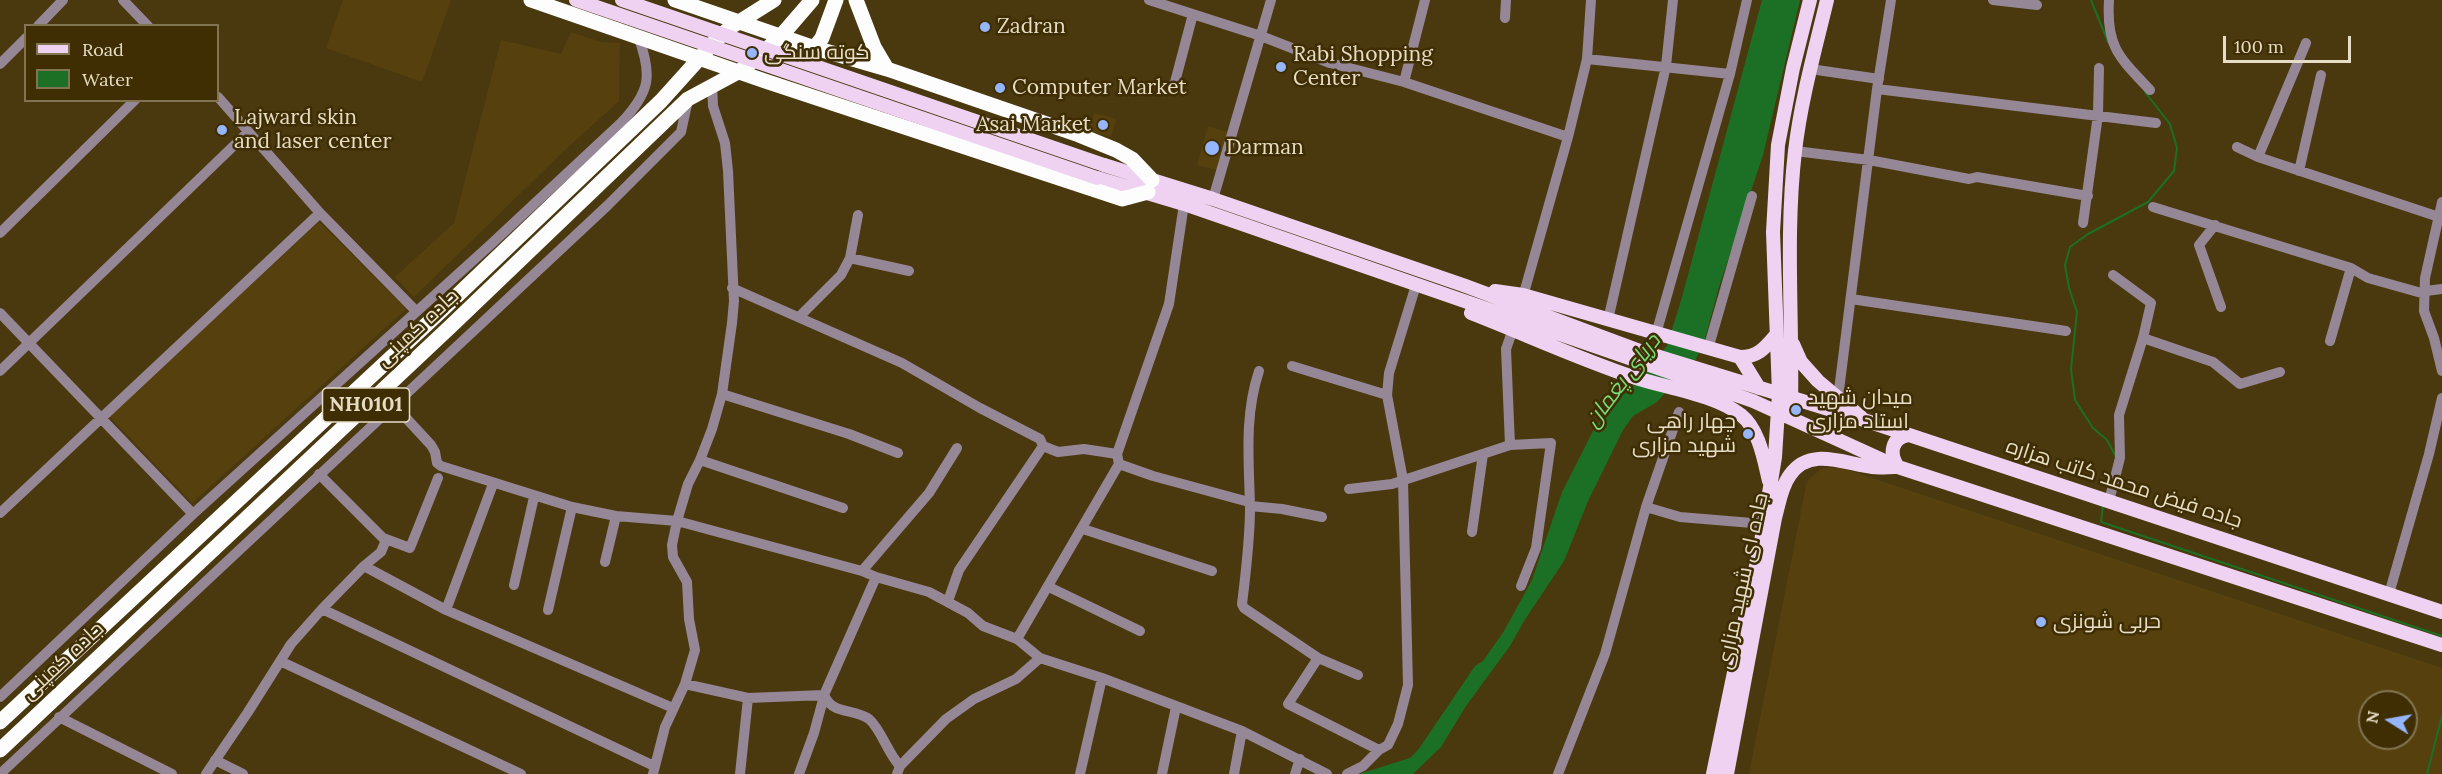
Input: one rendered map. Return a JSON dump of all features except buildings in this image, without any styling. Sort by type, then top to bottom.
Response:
[{"type":"highway","points":[[531,0],[1122,199],[1150,186],[1132,159],[1079,135],[675,0]]},
{"type":"highway","name":"NH0101","points":[[700,57],[716,40],[774,0]]},
{"type":"highway","name":"NH0101","points":[[740,71],[781,36],[812,0]]},
{"type":"highway","points":[[770,82],[795,67],[815,48],[827,26],[836,0]]},
{"type":"highway","points":[[856,0],[874,48],[887,69]]},
{"type":"highway","name":"جاده کمپنی","points":[[0,722],[458,295],[661,101],[700,57]]},
{"type":"highway","name":"جاده کمپنی","points":[[0,750],[452,325],[688,99],[712,84],[740,71]]},
{"type":"main road","points":[[576,0],[1097,178],[1213,199],[1463,285],[1518,312],[1632,376],[1693,381],[1717,403],[1742,416],[1751,428],[1762,453],[1771,488]]},
{"type":"main road","points":[[622,0],[1104,165],[1184,204],[1416,285],[1518,312],[1638,356],[1693,381],[1753,400],[1898,467],[2442,645]]},
{"type":"main road","points":[[1785,396],[1776,336],[1773,232],[1778,145],[1792,68],[1810,0]]},
{"type":"main road","points":[[1785,396],[1790,337],[1788,238],[1795,151],[1810,69],[1827,0]]},
{"type":"main road","points":[[1336,257],[1343,244]]},
{"type":"main road","points":[[1518,312],[1608,320],[1740,357],[1751,357],[1760,352],[1776,336]]},
{"type":"main road","points":[[1790,337],[1800,362],[1864,420]]},
{"type":"main road","points":[[1740,357],[1759,388]]},
{"type":"main road","name":"جاده فیض محمد کاتب هزاره","points":[[1693,381],[1759,388],[1864,420],[2442,612]]},
{"type":"main road","name":"جاده ای شهید مزاری","points":[[1713,774],[1785,415],[1785,396]]},
{"type":"main road","points":[[1898,467],[1893,458],[1893,447],[1899,438],[1908,435]]},
{"type":"main road","name":"جاده ای شهید مزاری","points":[[1727,774],[1775,518],[1783,489],[1791,473],[1808,460],[1823,458],[1873,467],[1898,467]]},
{"type":"street","points":[[40,24],[63,0]]},
{"type":"street","points":[[123,0],[146,24]]},
{"type":"street","points":[[1149,0],[1261,36],[1330,63],[1404,82],[1568,137]]},
{"type":"street","points":[[1213,199],[1271,0]]},
{"type":"street","points":[[1404,82],[1425,0]]},
{"type":"street","points":[[1505,18],[1506,0]]},
{"type":"street","points":[[1510,445],[1506,349],[1568,137],[1587,59],[1591,0]]},
{"type":"street","points":[[1608,320],[1666,66],[1673,0]]},
{"type":"street","points":[[1661,335],[1730,74],[1747,0]]},
{"type":"street","points":[[1838,398],[1891,0]]},
{"type":"street","points":[[1993,0],[2037,5]]},
{"type":"street","points":[[2109,0],[2109,35],[2115,49],[2150,90]]},
{"type":"street","points":[[1175,82],[1193,14]]},
{"type":"street","points":[[0,697],[193,514],[489,246],[636,106],[645,90],[648,76],[646,59],[638,36]]},
{"type":"street","points":[[0,64],[24,40]]},
{"type":"street","points":[[2258,158],[2307,43]]},
{"type":"street","points":[[1587,59],[1730,74]]},
{"type":"street","points":[[2083,223],[2098,116],[2099,68]]},
{"type":"street","points":[[1810,69],[1878,84],[2156,123]]},
{"type":"street","points":[[2299,171],[2321,75]]},
{"type":"street","points":[[322,609],[653,770],[665,727],[685,684],[695,650],[688,619],[687,582],[674,556],[672,545],[688,484],[700,460],[722,394],[734,301],[728,171],[725,143],[713,106],[712,84]]},
{"type":"street","points":[[219,98],[320,213],[416,310]]},
{"type":"street","points":[[0,774],[608,205],[681,132],[688,99]]},
{"type":"street","points":[[0,233],[133,102]]},
{"type":"street","points":[[0,371],[248,132]]},
{"type":"street","points":[[2237,147],[2258,158],[2299,171],[2441,208],[2425,278],[2424,310],[2442,371]]},
{"type":"street","points":[[1795,151],[1869,160],[1969,179],[1977,177],[2088,195]]},
{"type":"street","points":[[1706,348],[1752,196]]},
{"type":"street","points":[[1017,639],[1083,529],[1118,459],[1170,304],[1184,204]]},
{"type":"street","points":[[2153,207],[2351,268],[2368,278],[2425,293],[2442,289]]},
{"type":"street","points":[[0,513],[320,213]]},
{"type":"street","points":[[799,317],[841,275],[850,258],[858,215]]},
{"type":"street","points":[[2215,225],[2199,245],[2221,307]]},
{"type":"street","points":[[850,258],[909,271]]},
{"type":"street","points":[[2330,341],[2351,268]]},
{"type":"street","points":[[2109,501],[2120,458],[2119,415],[2143,338],[2151,303],[2113,275]]},
{"type":"street","points":[[1347,774],[1363,766],[1379,750],[1388,745],[1398,724],[1408,685],[1403,480],[1387,395],[1389,373],[1416,285]]},
{"type":"street","points":[[732,288],[902,363],[1040,439],[1043,447]]},
{"type":"street","points":[[1851,299],[2066,331]]},
{"type":"street","points":[[0,313],[193,514]]},
{"type":"street","points":[[2143,338],[2213,362],[2240,384],[2280,372]]},
{"type":"street","points":[[1293,366],[1387,395]]},
{"type":"street","points":[[1259,371],[1249,409],[1250,504],[1248,556],[1242,604],[1244,608],[1318,658],[1358,675]]},
{"type":"street","points":[[722,394],[849,434],[898,453]]},
{"type":"street","points":[[2389,594],[2429,454],[2442,398]]},
{"type":"street","points":[[394,405],[431,445],[435,452],[436,463],[493,484],[572,507],[616,516],[677,521],[862,571],[929,592],[948,601],[983,626],[1017,639],[1040,658],[1102,678],[1242,731],[1328,774]]},
{"type":"street","points":[[1558,774],[1605,654],[1646,507],[1679,412]]},
{"type":"street","points":[[1349,489],[1392,484],[1510,445],[1550,442],[1536,548],[1521,586]]},
{"type":"street","points":[[1043,447],[1058,452],[1084,449],[1118,459],[1154,476],[1250,504],[1322,517]]},
{"type":"street","points":[[948,601],[959,570],[1043,447]]},
{"type":"street","points":[[862,571],[929,493],[957,448]]},
{"type":"street","points":[[1473,532],[1483,454]]},
{"type":"street","points":[[700,460],[843,508]]},
{"type":"street","points":[[319,474],[386,540],[408,548],[412,547],[438,478]]},
{"type":"street","points":[[446,610],[493,484]]},
{"type":"street","points":[[514,585],[534,497]]},
{"type":"street","points":[[548,610],[572,507]]},
{"type":"street","points":[[1646,507],[1680,517],[1764,524]]},
{"type":"street","points":[[605,562],[616,516]]},
{"type":"street","points":[[1083,529],[1212,571]]},
{"type":"street","points":[[206,774],[291,644],[364,566],[381,552],[386,540]]},
{"type":"street","points":[[364,566],[446,610],[673,708]]},
{"type":"street","points":[[799,774],[824,696],[859,610],[876,577]]},
{"type":"street","points":[[1049,587],[1140,631]]},
{"type":"street","points":[[824,696],[829,704],[838,710],[860,714],[871,720],[899,770],[946,719],[974,699],[1016,679],[1040,658]]},
{"type":"street","points":[[1318,658],[1288,704],[1379,750]]},
{"type":"street","points":[[280,661],[521,774]]},
{"type":"street","points":[[1080,774],[1102,678]]},
{"type":"street","points":[[685,684],[748,698],[824,696]]},
{"type":"street","points":[[740,774],[748,698]]},
{"type":"street","points":[[1162,774],[1176,707]]},
{"type":"street","points":[[59,717],[172,774]]},
{"type":"street","points":[[1234,774],[1242,731]]},
{"type":"street","points":[[1295,774],[1300,759]]},
{"type":"street","points":[[215,760],[243,774]]},
{"type":"shaded area","points":[[343,0],[451,0],[422,82],[326,48]]},
{"type":"shaded area","points":[[571,32],[601,42],[620,43],[619,101],[567,148],[414,297],[395,277],[454,223],[501,40],[561,54]]},
{"type":"shaded area","name":"Asai Market","points":[[1094,113],[1116,119],[1111,137],[1089,131]]},
{"type":"shaded area","name":"Darman","points":[[1208,126],[1227,132],[1217,170],[1197,165]]},
{"type":"shaded area","points":[[319,222],[406,309],[192,503],[109,416]]},
{"type":"shaded area","name":"حربی شونزی","points":[[1822,468],[1842,468],[2442,668],[2442,774],[1749,774],[1807,481]]},
{"type":"water","points":[[1762,0],[1800,0],[1763,155],[1719,287],[1705,339],[1696,359],[1657,402],[1633,416],[1623,430],[1588,501],[1564,561],[1510,646],[1466,706],[1441,747],[1413,774],[1359,774],[1410,758],[1418,750],[1475,666],[1483,661],[1504,631],[1532,580],[1562,492],[1593,431],[1615,400],[1628,391],[1667,346]]},
{"type":"waterway","points":[[2091,0],[2108,42]]},
{"type":"waterway","points":[[2116,457],[2107,440],[2093,428],[2075,400],[2071,369],[2077,312],[2069,288],[2065,265],[2070,247],[2088,234],[2148,202],[2174,171],[2177,148],[2170,124],[2145,92]]},
{"type":"waterway","points":[[2103,505],[2101,522],[2442,636]]},
{"type":"waterway","points":[[2427,774],[2442,716]]},
{"type":"place","name":"Zadran","points":[[985,27]]},
{"type":"place","name":"کوته سنگی","points":[[752,53]]},
{"type":"place","name":"Rabi Shopping Center","points":[[1281,67]]},
{"type":"place","name":"Computer Market","points":[[1000,88]]},
{"type":"place","name":"Asai Market","points":[[1103,125]]},
{"type":"place","name":"Lajward skin and laser center","points":[[222,130]]},
{"type":"place","name":"Darman","points":[[1212,148]]},
{"type":"place","name":"میدان شهید استاد مزاری","points":[[1796,410]]},
{"type":"place","name":"چهار راهی شهید مزاری","points":[[1748,434]]},
{"type":"place","name":"حربی شونزی","points":[[2041,622]]},
{"type":"water label","name":"دریای پغمان","points":[[1623,381]]}]
